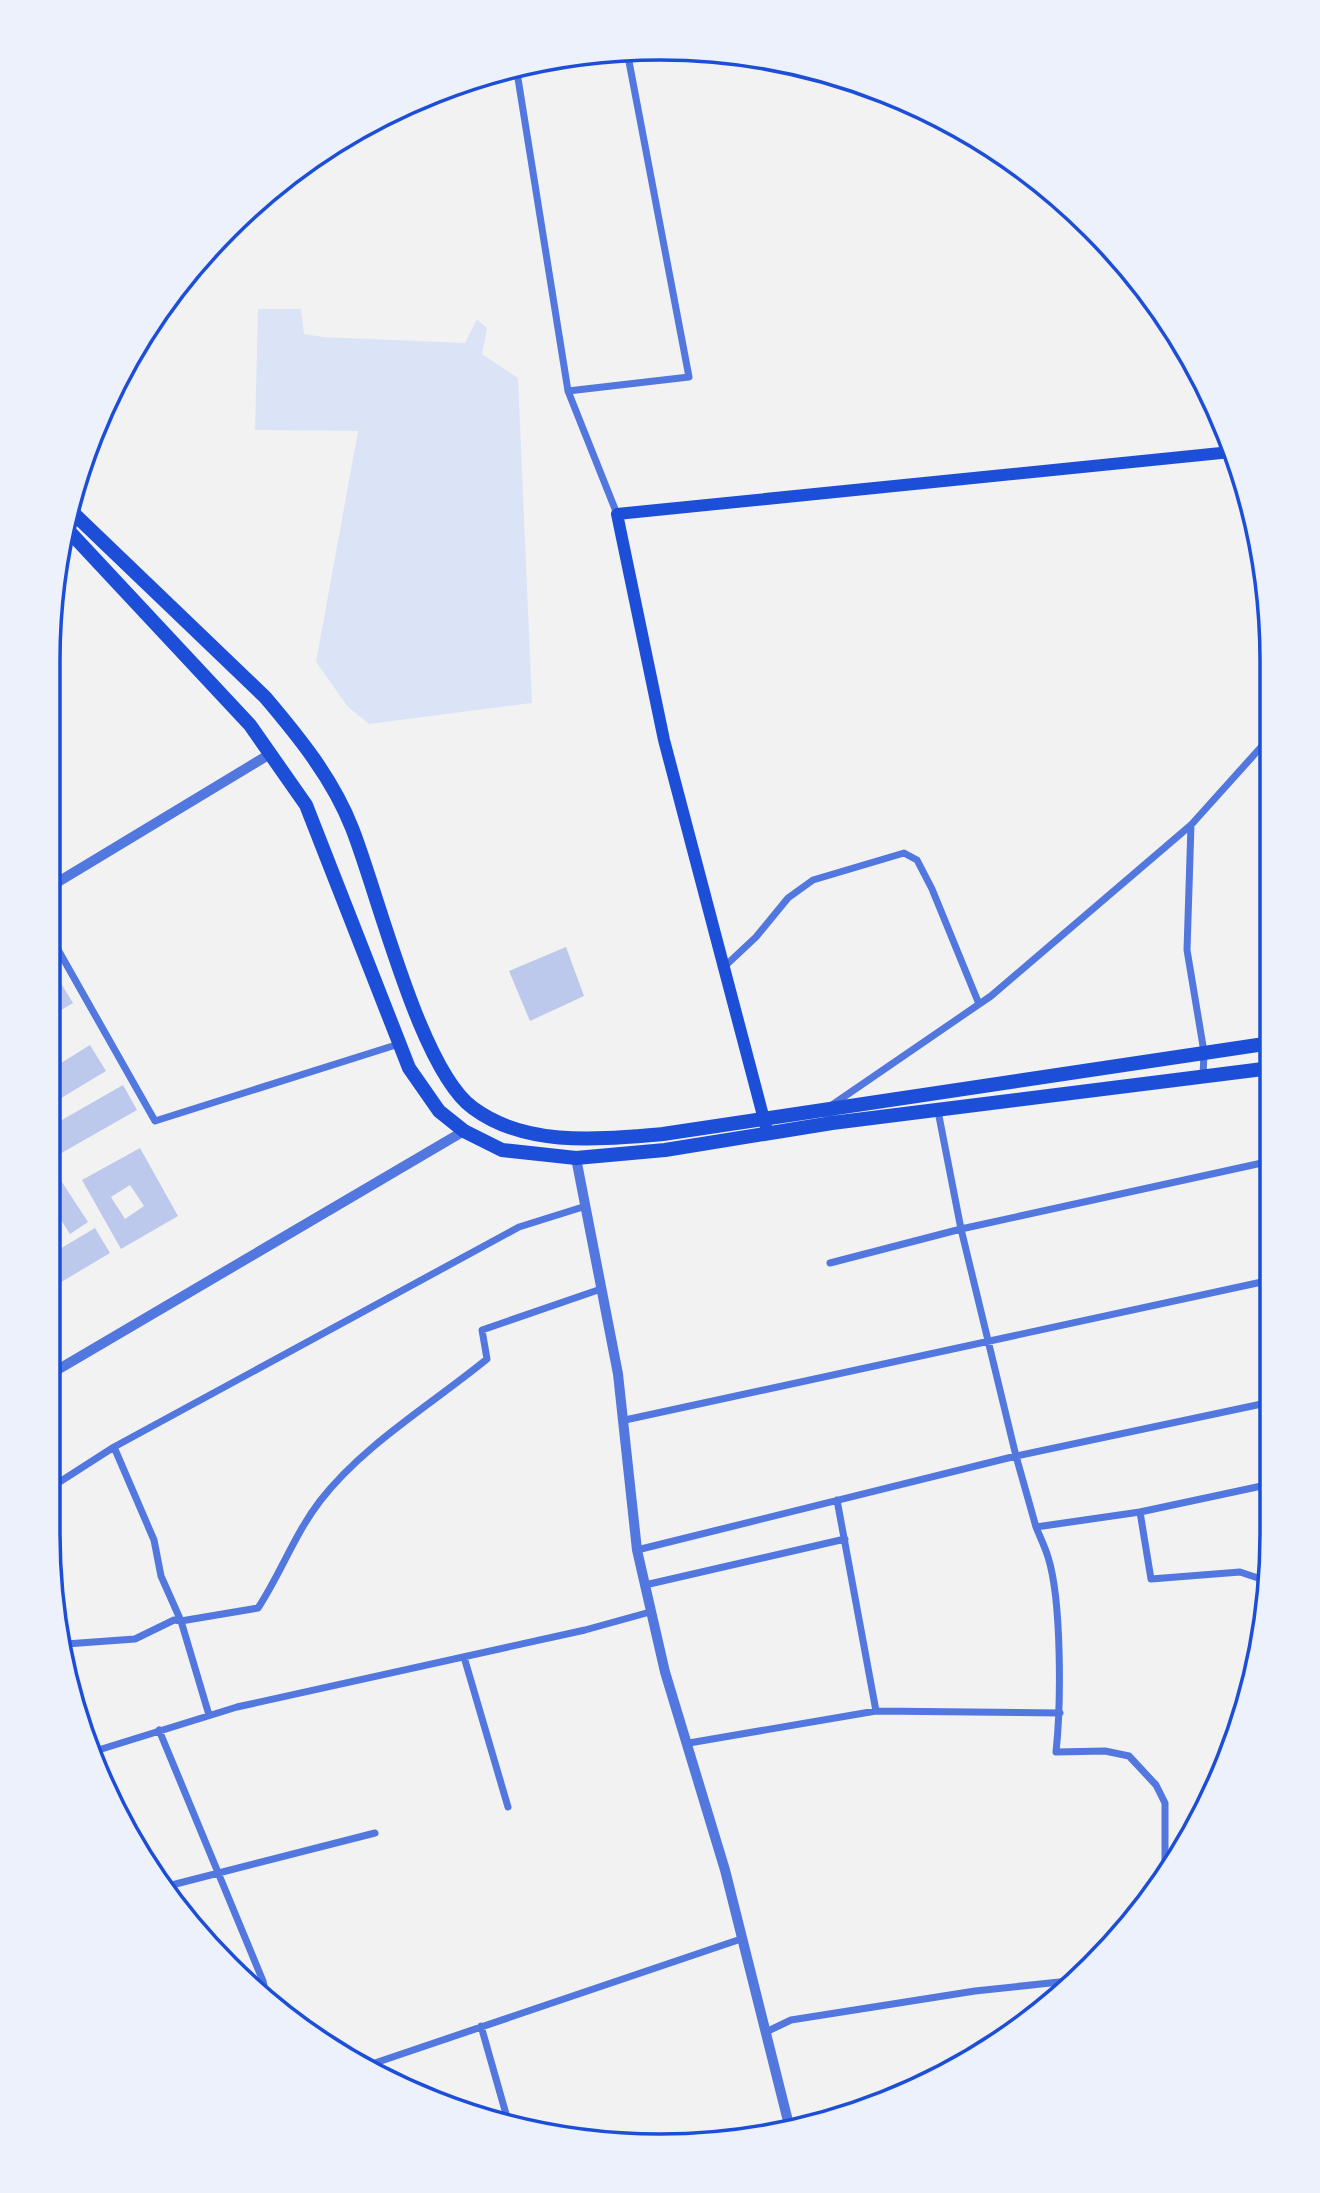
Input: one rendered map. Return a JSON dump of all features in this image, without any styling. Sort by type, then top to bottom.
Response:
[{"type":"highway","points":[[77,517],[265,697],[329,781],[352,827],[421,1023],[448,1079],[471,1107],[501,1124],[527,1131],[593,1140],[663,1134],[1260,1044]]},
{"type":"highway","points":[[73,536],[250,725],[306,806],[409,1068],[439,1111],[464,1131],[502,1150],[576,1158],[665,1150],[767,1134],[1260,1069]]},
{"type":"main road","points":[[767,1134],[664,740],[617,514],[1224,453]]},
{"type":"street","points":[[568,391],[689,377],[629,61]]},
{"type":"street","points":[[518,77],[568,391],[617,514]]},
{"type":"street","points":[[830,1107],[979,1004],[1191,825],[1260,746]]},
{"type":"street","points":[[60,881],[270,754]]},
{"type":"street","points":[[1191,825],[1187,950],[1204,1052],[1203,1077]]},
{"type":"street","points":[[723,967],[755,937],[788,898],[813,880],[886,856],[904,853],[917,860],[932,889],[979,1004]]},
{"type":"street","points":[[60,953],[155,1121],[399,1044]]},
{"type":"street","points":[[938,1111],[961,1229],[1016,1456],[1036,1527],[1049,1559],[1055,1598],[1060,1713],[1056,1752],[1105,1751],[1129,1756],[1156,1785],[1165,1803],[1165,1857]]},
{"type":"street","points":[[60,1368],[464,1131]]},
{"type":"street","points":[[576,1158],[625,1420],[637,1550],[650,1612],[665,1672],[689,1743],[788,2119]]},
{"type":"street","points":[[830,1263],[961,1229],[1260,1163]]},
{"type":"street","points":[[60,1482],[114,1447],[519,1227],[586,1206]]},
{"type":"street","points":[[625,1420],[1260,1282]]},
{"type":"street","points":[[70,1642],[135,1639],[174,1620],[258,1608],[275,1583],[295,1537],[329,1490],[362,1455],[487,1359],[482,1330],[601,1289]]},
{"type":"street","points":[[637,1550],[1016,1456],[1260,1404]]},
{"type":"street","points":[[114,1447],[154,1540],[161,1576],[181,1621],[209,1715]]},
{"type":"street","points":[[1036,1527],[1140,1512],[1260,1485]]},
{"type":"street","points":[[837,1500],[876,1711]]},
{"type":"street","points":[[1140,1512],[1151,1579],[1240,1572],[1258,1578]]},
{"type":"street","points":[[645,1585],[845,1539]]},
{"type":"street","points":[[100,1749],[209,1715],[585,1630],[650,1612]]},
{"type":"street","points":[[464,1657],[508,1807]]},
{"type":"street","points":[[689,1743],[876,1711],[1060,1713]]},
{"type":"street","points":[[159,1730],[263,1983]]},
{"type":"street","points":[[173,1884],[375,1833]]},
{"type":"street","points":[[377,2062],[741,1939]]},
{"type":"street","points":[[766,2032],[790,2020],[975,1991],[1058,1982]]},
{"type":"street","points":[[481,2026],[506,2113]]},
{"type":"shaded area","points":[[258,309],[301,309],[304,334],[323,337],[465,343],[477,319],[487,328],[482,354],[518,378],[532,703],[369,724],[348,707],[316,662],[358,431],[255,430]]},
{"type":"building","points":[[566,947],[584,996],[530,1021],[509,971]]},
{"type":"building","points":[[60,982],[73,1003],[60,1011]]},
{"type":"building","points":[[90,1045],[106,1071],[60,1099],[60,1064]]},
{"type":"building","points":[[123,1085],[137,1110],[60,1154],[60,1121]]},
{"type":"building","points":[[140,1148],[178,1216],[121,1249],[82,1180]],"holes":[[[130,1185],[144,1206],[125,1219],[111,1197]]]},
{"type":"building","points":[[60,1179],[88,1222],[70,1234],[60,1219]]},
{"type":"building","points":[[95,1228],[110,1253],[60,1283],[60,1249]]}]
